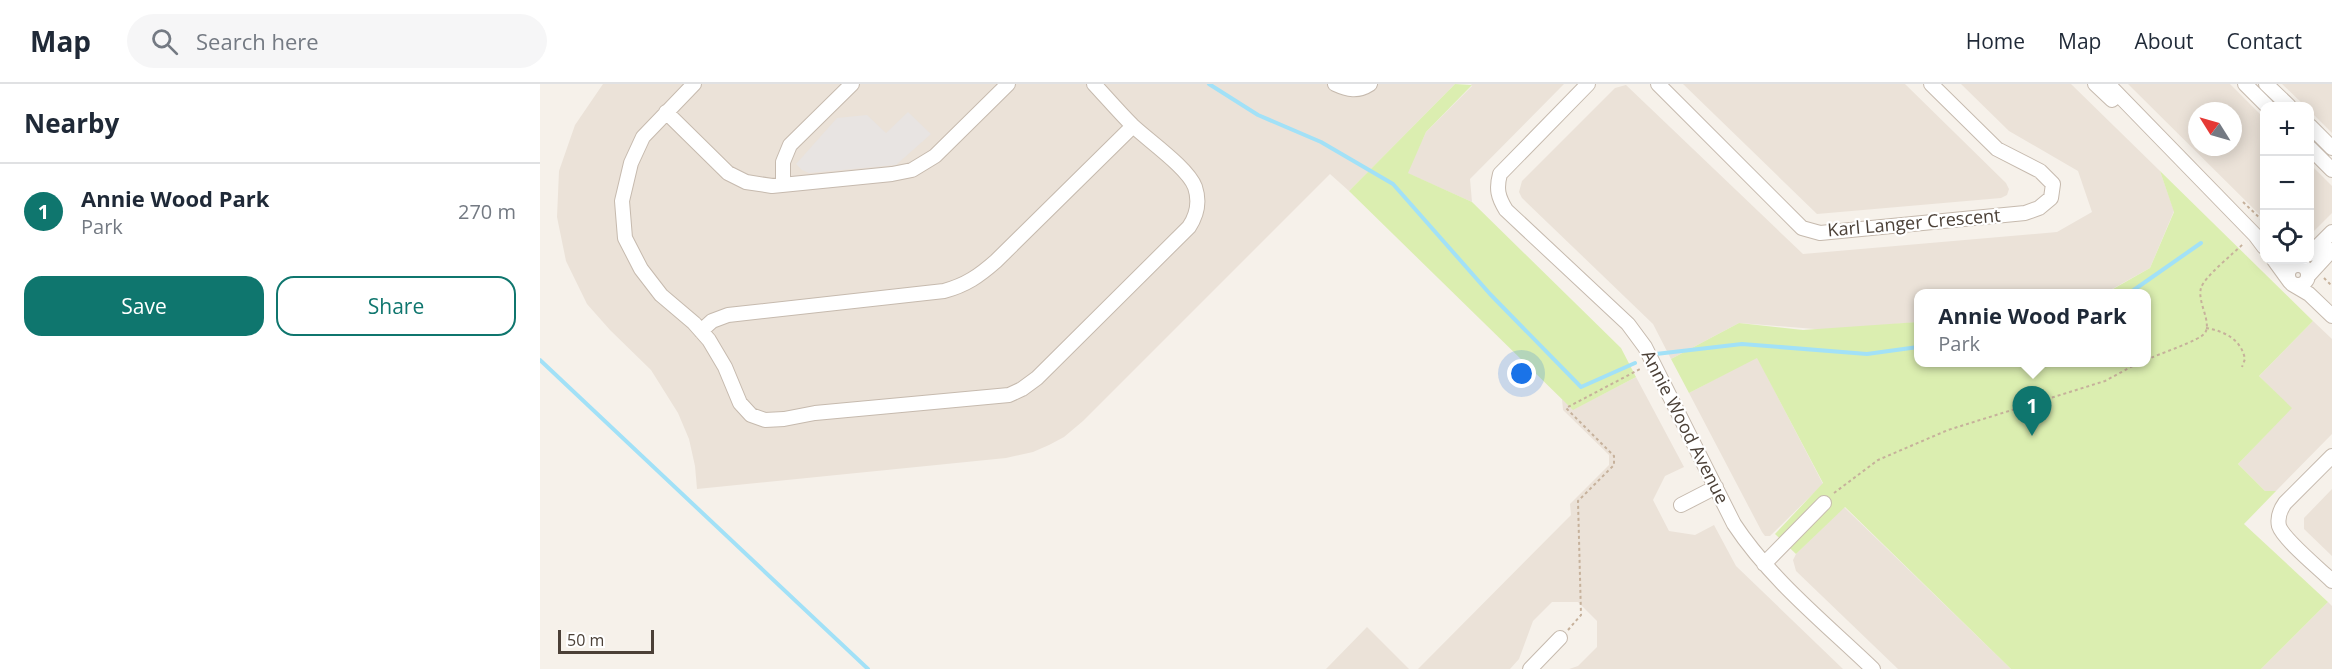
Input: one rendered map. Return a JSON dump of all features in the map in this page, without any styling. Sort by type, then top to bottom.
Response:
[{"type":"street","points":[[694,84],[643,137],[631,163],[622,201],[626,238],[641,270],[661,295],[701,331],[726,367],[740,403],[751,415],[765,420],[784,419],[815,412],[1009,395],[1037,378],[1189,227],[1196,216],[1198,200],[1189,175],[1133,126],[1094,84]]},
{"type":"street","points":[[783,185],[783,162],[790,145],[852,84]]},
{"type":"street","points":[[666,112],[733,176],[756,184],[783,185],[892,174],[916,168],[935,156],[1008,84]]},
{"type":"street","points":[[1335,84],[1350,90],[1362,89],[1370,84]]},
{"type":"street","name":"Annie Wood Avenue","points":[[1588,84],[1509,162],[1500,174],[1496,187],[1499,199],[1506,210],[1628,324],[1645,347],[1734,524],[1764,564],[1873,669]]},
{"type":"street","name":"Karl Langer Crescent","points":[[1658,84],[1802,228],[1820,233],[2025,213],[2039,208],[2052,198],[2053,184],[2040,171],[1997,149],[1931,84]]},
{"type":"street","points":[[2096,84],[2260,238]]},
{"type":"street","points":[[2108,84],[2223,203]]},
{"type":"street","points":[[2245,84],[2263,102]]},
{"type":"street","points":[[2266,84],[2285,102]]},
{"type":"street","points":[[701,331],[712,321],[728,315],[944,291],[962,286],[976,279],[996,261],[1133,126]]},
{"type":"street","points":[[2314,130],[2332,148]]},
{"type":"street","points":[[2314,152],[2332,169]]},
{"type":"street","points":[[2291,283],[2303,285],[2328,248],[2332,232]]},
{"type":"street","points":[[2277,264],[2291,283],[2309,294],[2332,316]]},
{"type":"street","points":[[2291,283],[2289,271],[2295,264]]},
{"type":"street","points":[[2300,264],[2306,269],[2308,277],[2332,303]]},
{"type":"street","points":[[2332,456],[2285,503],[2278,520],[2284,535],[2332,581]]},
{"type":"street","points":[[1681,505],[1716,487]]},
{"type":"street","points":[[1764,564],[1824,503]]},
{"type":"street","points":[[1530,669],[1560,638]]},
{"type":"path","points":[[2151,358],[2174,347],[2198,340],[2205,334],[2207,325],[2200,301],[2201,288],[2207,278],[2243,244]]},
{"type":"path","points":[[2206,328],[2226,333],[2237,342],[2244,353],[2245,359],[2242,367]]},
{"type":"path","points":[[1560,638],[1581,615],[1578,501],[1614,465],[1614,456],[1566,408],[1653,363]]},
{"type":"path","points":[[1824,503],[1839,488],[1878,460],[1948,430],[2105,381],[2132,367]]},
{"type":"shaded area","points":[[603,84],[1455,84],[1349,191],[1330,174],[1083,421],[1064,437],[1033,452],[1006,458],[697,489],[689,439],[678,413],[651,370],[587,304],[566,261],[557,217],[559,171],[575,125]]},
{"type":"shaded area","points":[[1471,84],[1564,84],[1470,179],[1472,202],[1407,173],[1426,132],[1472,86]]},
{"type":"shaded area","points":[[1683,84],[1905,84],[2006,183],[2009,189],[2007,195],[2001,198],[1817,214]]},
{"type":"shaded area","points":[[1961,84],[2071,84],[2160,171],[2174,211],[2150,268],[2112,289],[1914,289],[1914,322],[1827,330],[1739,323],[1671,359],[1653,324],[1522,198],[1519,192],[1522,181],[1615,88],[1626,85],[1803,254],[2057,232],[2092,212],[2078,171],[2009,131]]},
{"type":"shaded area","points":[[2128,84],[2230,84],[2260,114],[2260,215],[2201,156],[2242,156],[2242,102],[2188,102],[2188,144]]},
{"type":"shaded area","points":[[2282,84],[2332,84],[2332,133],[2314,115],[2314,102],[2301,102]]},
{"type":"shaded area","points":[[908,112],[931,134],[896,165],[809,173],[796,164],[837,118],[867,115],[886,133]]},
{"type":"shaded area","points":[[2314,168],[2332,186],[2332,213],[2314,231]]},
{"type":"shaded area","points":[[2313,321],[2332,339],[2332,434],[2276,491],[2265,491],[2238,464],[2291,408],[2259,376]]},
{"type":"shaded area","points":[[1757,357],[1823,484],[1770,536],[1765,536],[1762,532],[1689,393]]},
{"type":"shaded area","points":[[1636,377],[1684,467],[1665,476],[1653,500],[1669,531],[1695,535],[1714,525],[1736,566],[1843,669],[1569,669],[1578,666],[1597,647],[1597,621],[1578,602],[1552,602],[1533,621],[1519,659],[1510,669],[1418,669],[1571,515],[1570,504],[1609,465],[1609,455],[1563,410],[1562,399],[1574,409]]},
{"type":"shaded area","points":[[2332,489],[2332,556],[2304,529],[2304,518]]},
{"type":"shaded area","points":[[1844,507],[2011,669],[1898,669],[1796,571],[1793,560],[1796,554]]},
{"type":"shaded area","points":[[2328,602],[2332,606],[2332,669],[2261,669]]},
{"type":"shaded area","points":[[1367,627],[1409,669],[1326,669]]},
{"type":"green space","points":[[1455,84],[1472,85],[1426,132],[1408,173],[1472,202],[1621,348],[1636,377],[1573,410],[1349,191]]},
{"type":"green space","points":[[2160,171],[2313,321],[2259,376],[2292,408],[2238,464],[2265,491],[2276,491],[2244,524],[2328,602],[2261,669],[2011,669],[1845,507],[1796,554],[1775,534],[1823,483],[1757,358],[1689,393],[1671,359],[1739,323],[1803,330],[1914,322],[1914,367],[2151,367],[2151,289],[2113,289],[2150,268],[2174,212]]},
{"type":"waterway","points":[[1209,84],[1258,115],[1321,142],[1393,184],[1490,294],[1581,387],[1635,363]]},
{"type":"waterway","points":[[2135,289],[2201,243]]},
{"type":"waterway","points":[[1656,354],[1742,344],[1867,354],[1914,348]]},
{"type":"waterway","points":[[540,360],[868,669]]},
{"type":"place","name":"Annie Wood Park","points":[[2032,436]]}]
